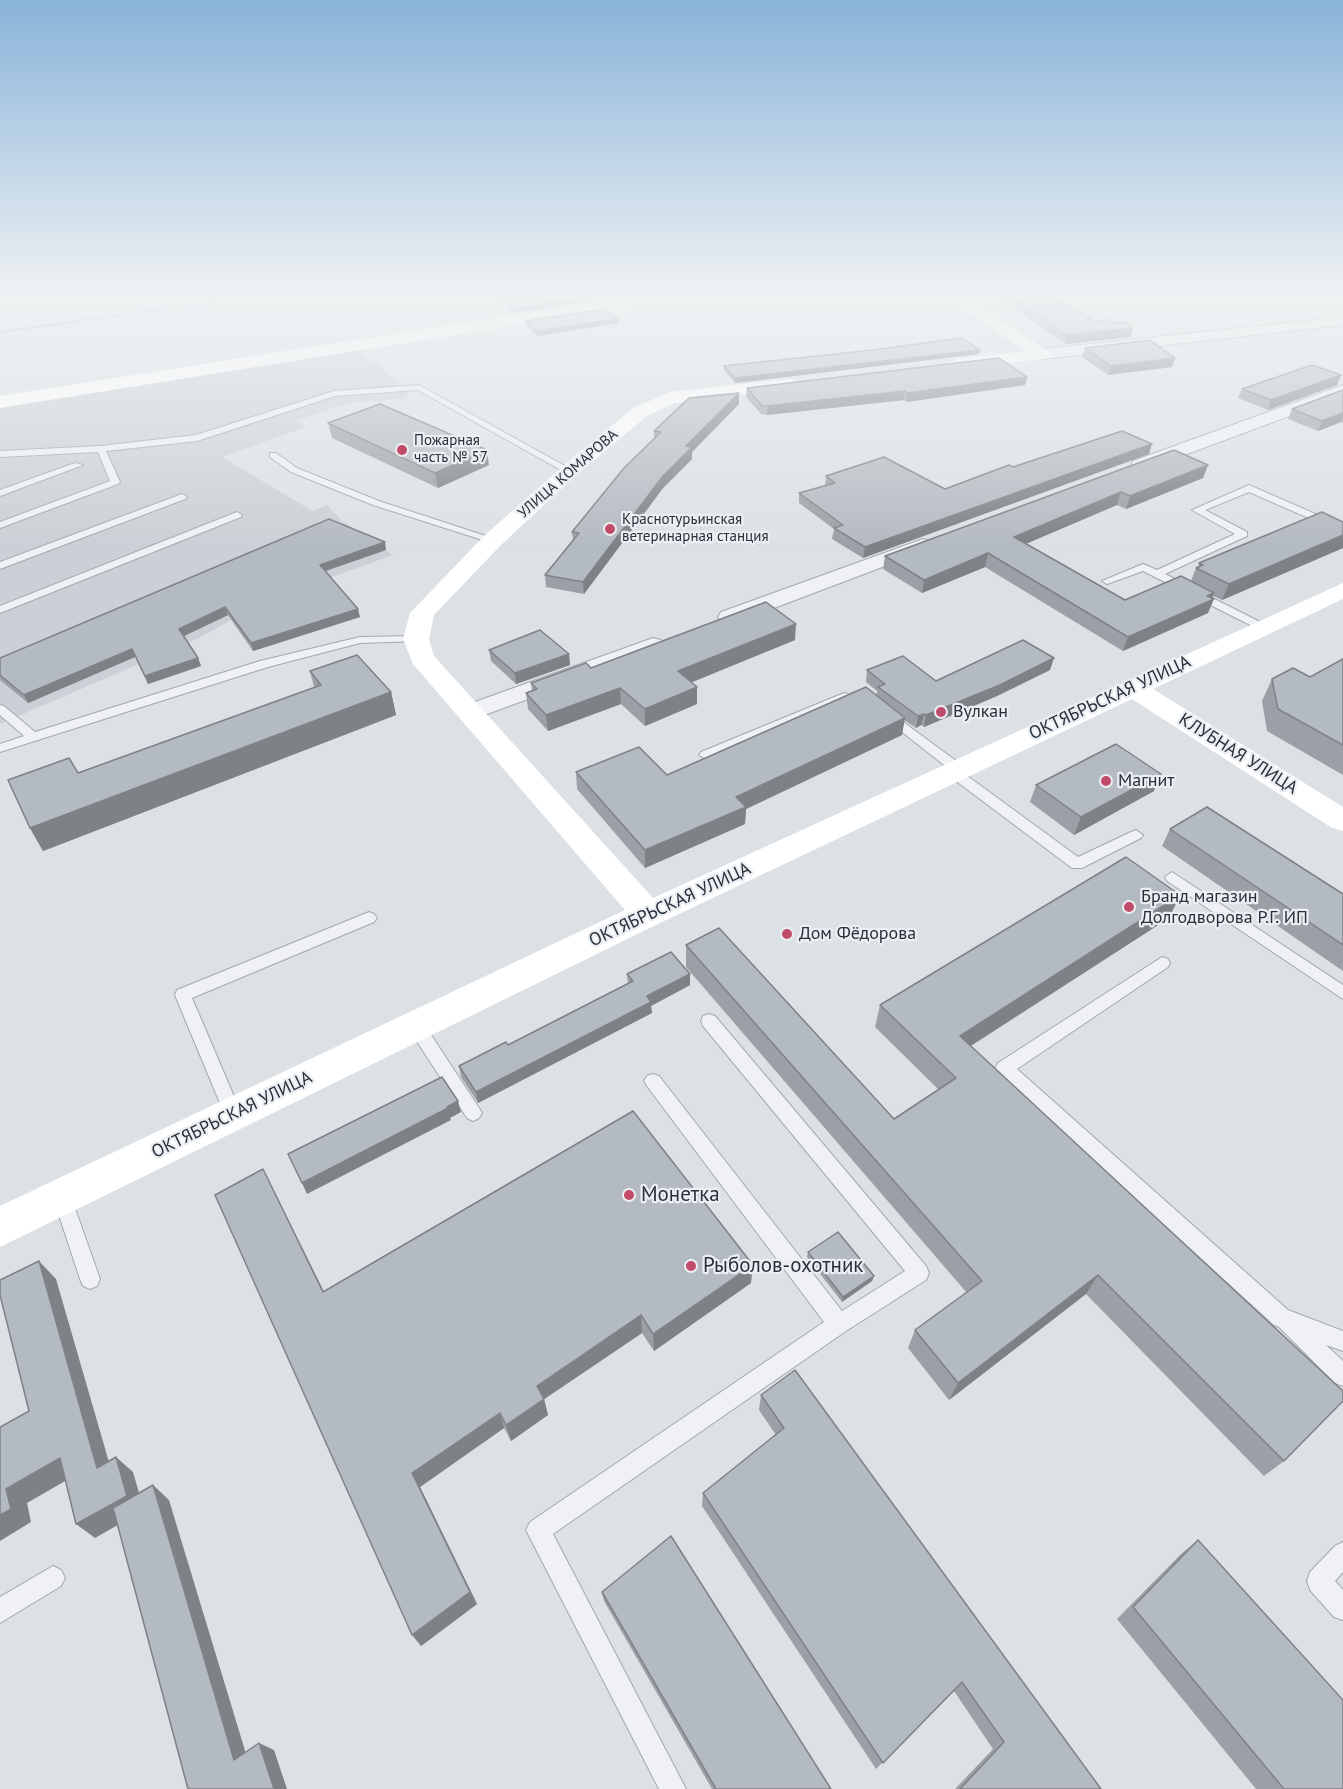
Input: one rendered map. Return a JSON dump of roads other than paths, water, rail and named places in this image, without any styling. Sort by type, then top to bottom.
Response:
[{"type":"main road","points":[[0,402],[148,378]]},
{"type":"main road","name":"УЛИЦА КОМАРОВА","points":[[417,639],[422,613],[493,540],[569,471],[640,412],[670,398],[810,382]]},
{"type":"main road","name":"ОКТЯБРЬСКАЯ УЛИЦА","points":[[0,1227],[648,914],[1343,590]]},
{"type":"main road","points":[[417,639],[422,658],[648,914]]},
{"type":"main road","name":"КЛУБНАЯ УЛИЦА","points":[[1133,688],[1343,821]]},
{"type":"street","points":[[1119,472],[1343,390]]},
{"type":"street","points":[[705,625],[940,539]]},
{"type":"street","points":[[470,712],[671,638]]},
{"type":"lane","points":[[0,454],[101,448],[197,438],[334,394],[418,387],[569,471]]},
{"type":"lane","points":[[0,525],[115,482],[101,448]]},
{"type":"lane","points":[[0,459],[18,453]]},
{"type":"lane","points":[[273,455],[294,470],[376,503],[493,540]]},
{"type":"lane","points":[[0,492],[78,465]]},
{"type":"lane","points":[[1159,573],[1244,534],[1197,510],[1249,488],[1343,530]]},
{"type":"lane","points":[[0,566],[182,497]]},
{"type":"lane","points":[[0,610],[237,515]]},
{"type":"lane","points":[[1107,581],[1143,567],[1159,573],[1262,627]]},
{"type":"lane","points":[[0,748],[264,664],[360,640],[417,639]]},
{"type":"lane","points":[[706,755],[858,692]]},
{"type":"lane","points":[[876,706],[1077,864],[1136,835]]},
{"type":"lane","points":[[0,709],[34,738]]},
{"type":"lane","points":[[1172,877],[1343,993]]},
{"type":"lane","points":[[233,1115],[183,995],[369,918]]},
{"type":"lane","points":[[1162,963],[1004,1068],[1343,1375]]},
{"type":"lane","points":[[673,1789],[538,1530],[839,1324],[919,1273],[709,1021]]},
{"type":"lane","points":[[416,1026],[473,1113]]},
{"type":"lane","points":[[653,1082],[839,1324]]},
{"type":"lane","points":[[62,1197],[90,1279]]},
{"type":"lane","points":[[1281,1318],[1343,1341]]},
{"type":"lane","points":[[1343,1554],[1319,1581],[1343,1608]]},
{"type":"lane","points":[[0,1611],[53,1578]]},
{"type":"place","name":"Пожарная часть № 57","points":[[402,450]]},
{"type":"place","name":"Краснотурьинская ветеринарная станция","points":[[610,529]]},
{"type":"place","name":"Вулкан","points":[[941,712]]},
{"type":"place","name":"Магнит","points":[[1106,781]]},
{"type":"place","name":"Бранд магазин Долгодворова Р.Г. ИП","points":[[1129,907]]},
{"type":"place","name":"Дом Фёдорова","points":[[787,934]]},
{"type":"place","name":"Монетка","points":[[629,1195]]},
{"type":"place","name":"Рыболов-охотник","points":[[691,1266]]}]
